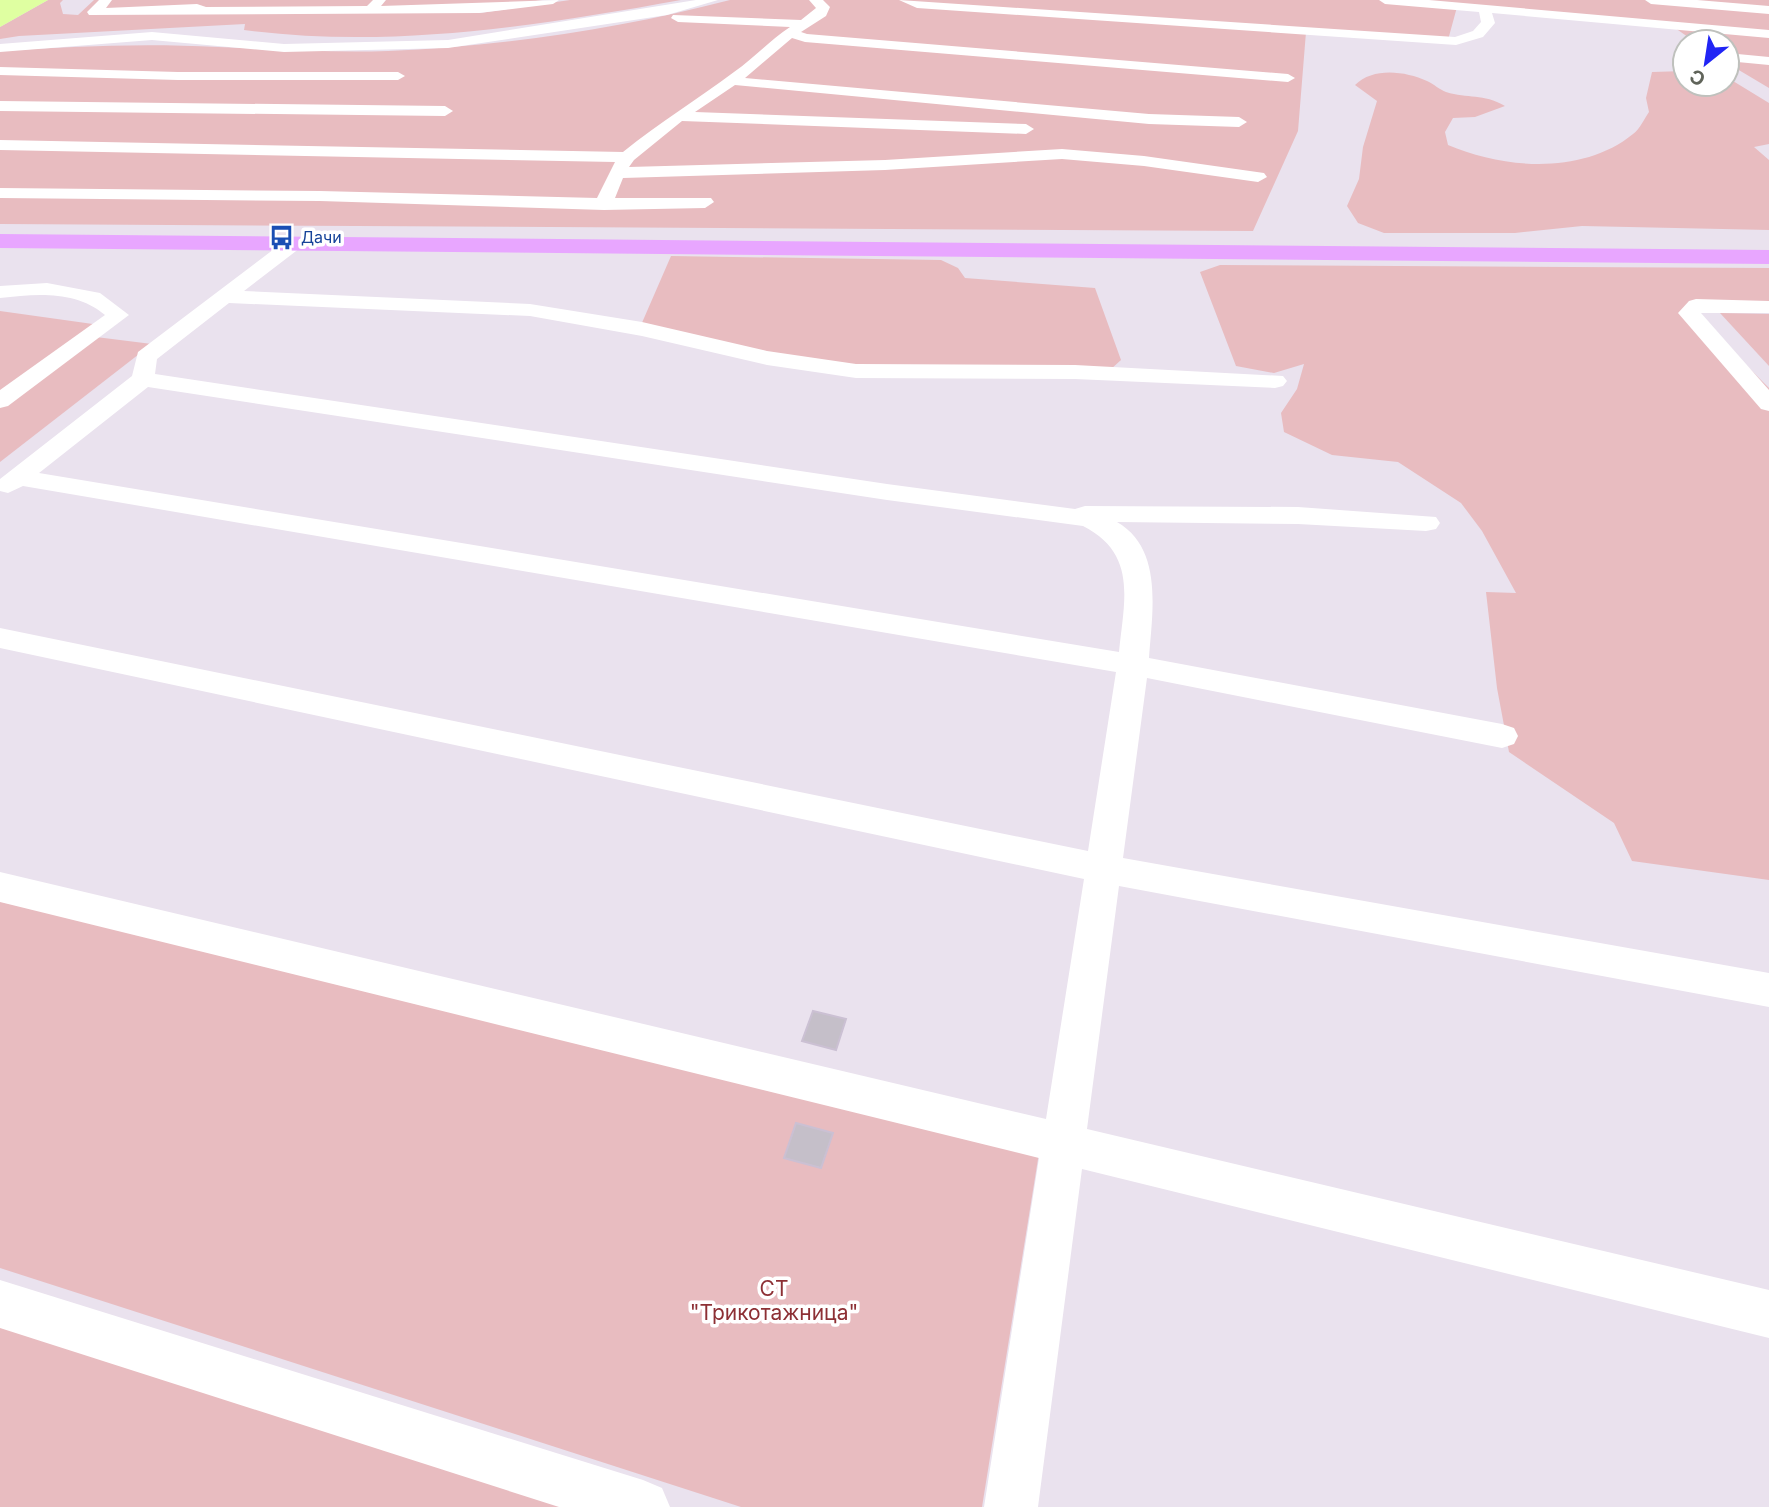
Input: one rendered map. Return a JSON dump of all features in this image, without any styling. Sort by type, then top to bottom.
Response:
[{"type":"main road","points":[[0,241],[1769,257]]},
{"type":"street","points":[[106,0],[94,12],[375,5],[479,9],[553,0]]},
{"type":"street","points":[[152,36],[209,0]]},
{"type":"street","points":[[0,48],[152,36],[280,48],[448,44],[648,14],[712,0]]},
{"type":"street","points":[[817,2],[838,0]]},
{"type":"street","points":[[905,0],[930,5],[1456,41],[1478,34],[1488,23],[1485,9]]},
{"type":"street","points":[[1385,0],[1769,34]]},
{"type":"street","points":[[1651,0],[1769,10]]},
{"type":"street","points":[[604,204],[627,157],[678,116],[733,79],[772,45],[821,13],[823,7],[817,2]]},
{"type":"street","points":[[648,14],[804,24]]},
{"type":"street","points":[[790,33],[805,38],[1288,78]]},
{"type":"street","points":[[157,195],[247,94],[280,48]]},
{"type":"street","points":[[0,71],[445,111]]},
{"type":"street","points":[[0,106],[247,94],[398,76]]},
{"type":"street","points":[[733,79],[746,83],[1042,110],[1239,122]]},
{"type":"street","points":[[678,116],[1027,129],[1038,126],[1042,110]]},
{"type":"street","points":[[0,145],[627,157]]},
{"type":"street","points":[[617,173],[885,165],[992,156],[1062,154],[1144,161],[1258,177]]},
{"type":"street","points":[[0,193],[604,204],[705,202]]},
{"type":"street","points":[[9,484],[143,379],[146,357],[293,244]]},
{"type":"street","points":[[0,292],[41,289],[76,292],[104,301],[118,316],[0,401]]},
{"type":"street","points":[[226,297],[530,310],[642,329],[768,358],[856,371],[1074,372],[1275,381]]},
{"type":"street","points":[[1769,307],[1696,305],[1689,313],[1769,404]]},
{"type":"street","points":[[143,379],[1090,519],[1107,525],[1125,542],[1136,559],[1139,577],[1133,665],[1011,1507]]},
{"type":"street","points":[[9,484],[1133,665],[1502,736]]},
{"type":"street","points":[[1048,514],[1230,513],[1346,516],[1426,523]]},
{"type":"street","points":[[0,638],[1104,869],[1769,990]]},
{"type":"street","points":[[0,887],[1064,1143],[1419,1232],[1769,1314]]},
{"type":"street","points":[[0,1304],[643,1507]]},
{"type":"lane","points":[[1741,58],[1769,61]]},
{"type":"green space","points":[[48,0],[63,0],[60,3],[63,14],[78,15],[94,0],[543,0],[461,11],[480,13],[570,0],[681,0],[518,26],[408,36],[299,35],[244,30],[245,24],[0,39],[0,27]]},
{"type":"green space","points":[[730,0],[1769,0],[1769,88],[1741,71],[1741,28],[1675,28],[1668,23],[1457,7],[1448,40],[1306,32],[1298,131],[1253,231],[0,224],[0,51],[136,45],[345,52],[431,49],[603,28]]},
{"type":"green space","points":[[1671,71],[1671,98],[1741,98],[1741,86],[1769,103],[1769,144],[1754,147],[1769,160],[1769,230],[1582,226],[1515,233],[1384,233],[1358,223],[1347,206],[1359,179],[1363,147],[1377,101],[1355,85],[1371,75],[1390,72],[1409,75],[1446,92],[1490,99],[1505,106],[1475,117],[1453,118],[1445,132],[1448,145],[1493,159],[1543,164],[1591,156],[1613,147],[1635,132],[1649,112],[1646,98],[1652,72]]},
{"type":"green space","points":[[671,256],[941,260],[958,268],[965,278],[1095,288],[1121,360],[1110,370],[858,367],[779,356],[641,325]]},
{"type":"green space","points":[[1220,265],[1769,268],[1769,303],[1690,301],[1696,315],[1769,388],[1769,880],[1632,861],[1614,823],[1509,752],[1497,688],[1486,592],[1516,593],[1482,531],[1461,503],[1398,462],[1332,455],[1284,432],[1281,413],[1297,389],[1304,364],[1274,373],[1236,366],[1200,272]]},
{"type":"green space","points":[[0,311],[100,325],[0,394]]},
{"type":"green space","points":[[1720,313],[1769,314],[1769,366]]},
{"type":"green space","points":[[96,337],[152,344],[0,462],[0,406]]},
{"type":"green space","name":"СТ \"Трикотажница\"","points":[[0,897],[1039,1153],[982,1507],[741,1507],[0,1268]]},
{"type":"green space","points":[[0,1314],[604,1507],[0,1507]]},
{"type":"shaded area","points":[[0,0],[48,0],[0,27]]},
{"type":"building","points":[[813,1011],[846,1019],[836,1050],[802,1041]]},
{"type":"building","points":[[796,1123],[833,1133],[821,1168],[784,1158]]},
{"type":"place","name":"Дачи","points":[[281,237]]}]
